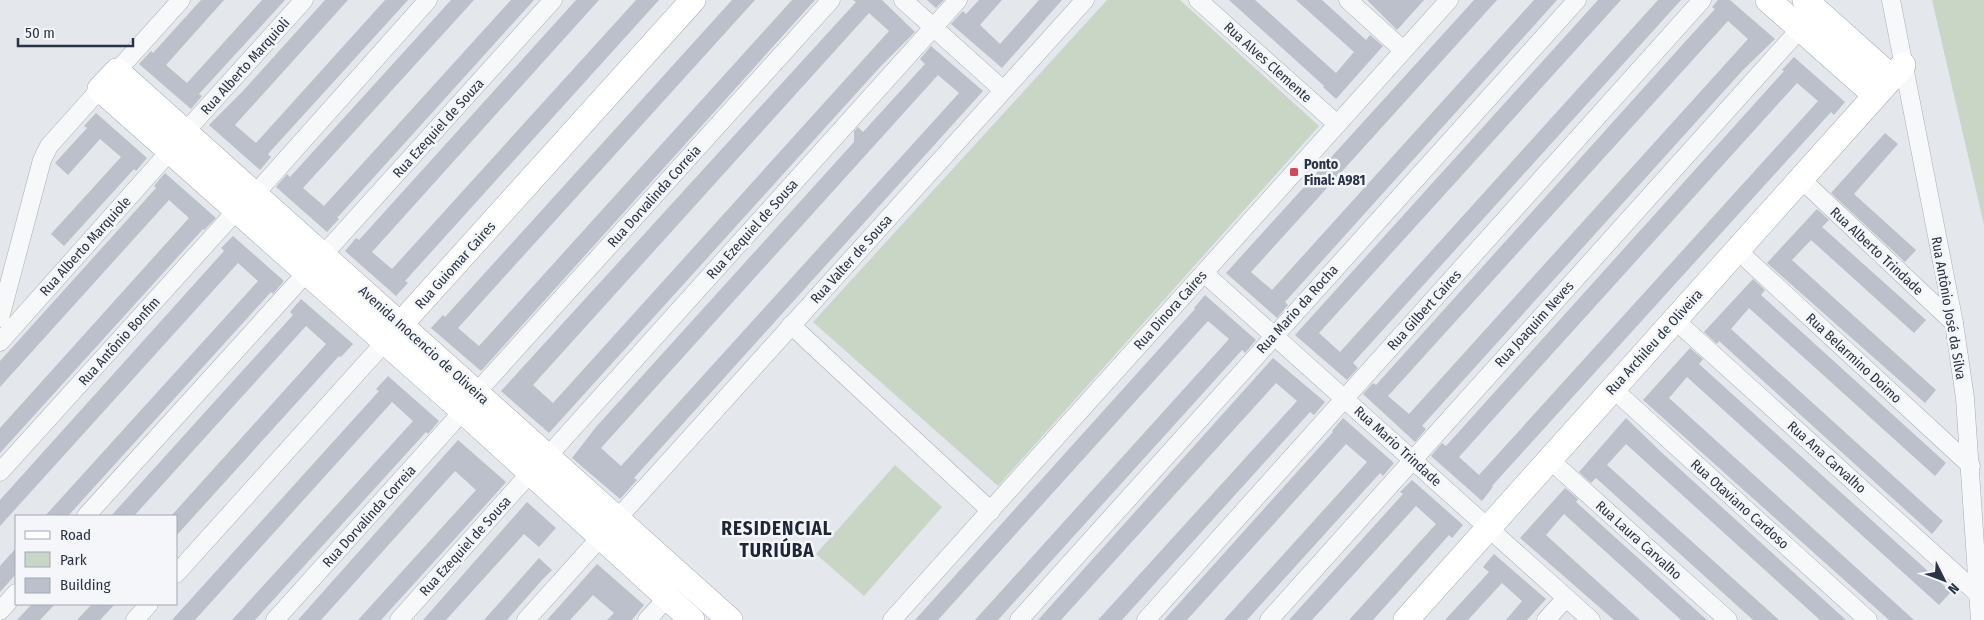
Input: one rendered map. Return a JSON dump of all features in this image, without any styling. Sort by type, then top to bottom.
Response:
[{"type":"street","points":[[0,318],[42,160],[49,146],[181,0]]},
{"type":"street","name":"Rua Alberto Marquioli","points":[[185,132],[304,0]]},
{"type":"street","points":[[256,193],[428,0]]},
{"type":"street","name":"Rua Ezequiel de Souza","points":[[315,264],[552,0]]},
{"type":"street","name":"Rua Guiomar Caires","points":[[178,572],[693,0]]},
{"type":"street","name":"Rua Dorvalinda Correia","points":[[275,620],[831,0]]},
{"type":"street","points":[[903,0],[1003,90]]},
{"type":"street","name":"Rua Ezequiel de Sousa","points":[[399,620],[958,0]]},
{"type":"street","name":"Rua Valter de Sousa","points":[[526,620],[1085,0]]},
{"type":"street","name":"Rua Alves Clemente","points":[[1198,0],[1337,124]]},
{"type":"street","points":[[1348,0],[1404,50]]},
{"type":"street","name":"Rua Dinora Caires","points":[[892,620],[1448,0]]},
{"type":"street","name":"Rua Mario da Rocha","points":[[1020,620],[1274,335],[1577,0]]},
{"type":"street","name":"Rua Gilbert Caires","points":[[1146,620],[1702,0]]},
{"type":"street","points":[[1768,0],[1800,29],[1890,79]]},
{"type":"street","name":"Rua Antônio José da Silva","points":[[1890,0],[1890,79],[1954,323],[1965,398],[1980,620]]},
{"type":"street","points":[[1811,2],[1890,79]]},
{"type":"street","name":"Rua Joaquim Neves","points":[[1269,620],[1800,29]]},
{"type":"street","name":"Avenida Inocencio de Oliveira","points":[[117,71],[256,193],[315,264]]},
{"type":"street","name":"Rua Archileu de Oliveira","points":[[1406,620],[1890,79]]},
{"type":"street","name":"Avenida Inocencio de Oliveira","points":[[100,89],[238,210],[315,264],[470,402],[539,465],[601,536],[692,620]]},
{"type":"street","name":"Rua Alberto Marquiole","points":[[0,342],[170,151]]},
{"type":"street","name":"Rua Alberto Trindade","points":[[1800,179],[1954,323]]},
{"type":"street","name":"Rua Antônio Bonfim","points":[[0,472],[238,210]]},
{"type":"street","name":"Rua Belarmino Doimo","points":[[1737,250],[1971,466]]},
{"type":"street","points":[[87,515],[315,264]]},
{"type":"street","name":"Rua Mario Trindade","points":[[1204,273],[1591,620]]},
{"type":"street","name":"Rua Ana Carvalho","points":[[1675,320],[1978,594]]},
{"type":"street","points":[[791,325],[990,511]]},
{"type":"street","name":"Rua Otaviano Cardoso","points":[[1613,389],[1868,620]]},
{"type":"street","name":"Rua Laura Carvalho","points":[[1550,460],[1728,620]]},
{"type":"street","name":"Avenida Inocencio de Oliveira","points":[[539,465],[617,518],[730,620]]},
{"type":"street","points":[[0,611],[15,594]]},
{"type":"street","points":[[647,620],[668,597]]},
{"type":"street","points":[[1546,620],[1566,598]]},
{"type":"street","points":[[134,620],[148,605]]},
{"type":"green space","points":[[1107,0],[1180,0],[1319,126],[998,486],[813,322]]},
{"type":"green space","points":[[1932,0],[1984,0],[1984,225]]},
{"type":"green space","points":[[895,465],[942,507],[864,596],[816,554]]},
{"type":"building","points":[[201,0],[224,0],[166,65],[187,83],[262,0],[285,0],[199,94],[202,96],[191,109],[139,64],[151,51],[153,53]]},
{"type":"building","points":[[325,0],[348,0],[235,125],[256,143],[385,0],[408,0],[268,154],[271,157],[260,170],[209,125],[243,91]]},
{"type":"building","points":[[451,0],[474,0],[303,188],[324,206],[511,0],[534,0],[337,218],[339,219],[327,232],[276,187],[287,174],[290,177]]},
{"type":"building","points":[[576,0],[599,0],[372,252],[392,269],[636,0],[659,0],[405,281],[408,283],[396,296],[345,251],[356,238],[359,240]]},
{"type":"building","points":[[732,0],[755,0],[458,328],[479,346],[792,0],[815,0],[481,371],[431,328],[443,315],[445,317]]},
{"type":"building","points":[[853,0],[882,0],[915,32],[881,66],[549,433],[501,391],[856,2]],"holes":[[[869,13],[889,31],[553,403],[533,385]]]},
{"type":"building","points":[[927,0],[944,0],[936,8]]},
{"type":"building","points":[[979,0],[1002,0],[980,25],[1000,44],[1039,0],[1062,0],[1002,68],[951,24],[963,11],[966,14]]},
{"type":"building","points":[[1229,0],[1255,0],[1336,73],[1354,52],[1296,0],[1322,0],[1366,40],[1370,35],[1383,46],[1336,99]]},
{"type":"building","points":[[1367,0],[1424,0],[1397,30]]},
{"type":"building","points":[[1474,0],[1497,0],[1251,272],[1272,290],[1534,0],[1557,0],[1285,302],[1288,305],[1277,318],[1226,273]]},
{"type":"building","points":[[1598,0],[1621,0],[1319,333],[1340,352],[1658,0],[1681,0],[1353,363],[1358,368],[1347,380],[1295,335]]},
{"type":"building","points":[[1718,0],[1730,0],[1775,39],[1742,71],[1422,426],[1426,429],[1415,442],[1363,394],[1373,383],[1376,385],[1715,9],[1712,7]],"holes":[[[1728,21],[1748,39],[1409,414],[1388,396]]]},
{"type":"building","points":[[931,46],[983,91],[634,478],[637,480],[620,499],[572,458],[596,427],[854,142],[854,131],[858,127],[863,132],[925,64],[920,59]],"holes":[[[938,75],[959,93],[621,466],[601,448]]]},
{"type":"building","points":[[1794,57],[1845,102],[1834,115],[1831,112],[1492,486],[1482,501],[1431,456],[1442,443],[1446,446],[1784,71],[1782,70]],"holes":[[[1797,83],[1818,101],[1479,475],[1459,457]]]},
{"type":"building","points":[[96,113],[147,158],[136,171],[134,169],[64,246],[51,234],[121,157],[100,139],[68,175],[55,163],[87,128],[84,126]]},
{"type":"building","points":[[1885,133],[1898,144],[1854,194],[1916,250],[1905,262],[1831,193]]},
{"type":"building","points":[[165,173],[216,218],[203,229],[0,453],[0,428],[189,218],[169,200],[0,387],[0,361],[156,188],[154,186]]},
{"type":"building","points":[[1817,209],[1829,220],[1822,227],[1926,320],[1914,333],[1811,240],[1792,260],[1936,390],[1925,403],[1767,263]]},
{"type":"building","points":[[233,236],[284,281],[273,294],[271,292],[69,515],[46,515],[258,281],[238,263],[0,526],[0,500],[224,251],[221,248]]},
{"type":"building","points":[[1753,279],[1765,290],[1761,295],[1946,463],[1935,476],[1749,308],[1731,329],[1943,521],[1932,534],[1719,341],[1717,344],[1704,332]]},
{"type":"building","points":[[1205,295],[1256,340],[1245,353],[1242,350],[998,620],[975,620],[1229,339],[1208,321],[938,620],[915,620],[1195,309]]},
{"type":"building","points":[[301,299],[353,344],[341,357],[339,356],[178,534],[178,515],[172,515],[326,344],[306,326],[135,515],[112,515],[293,315],[290,312]]},
{"type":"building","points":[[1690,348],[1703,359],[1699,364],[1951,592],[1939,605],[1687,377],[1669,398],[1914,620],[1889,620],[1643,400]]},
{"type":"building","points":[[1273,358],[1325,402],[1314,415],[1310,412],[1122,620],[1098,620],[1297,401],[1276,383],[1061,620],[1038,620]]},
{"type":"building","points":[[388,376],[439,421],[428,434],[426,432],[255,620],[232,620],[413,421],[392,402],[195,620],[172,620],[379,391],[376,389]]},
{"type":"building","points":[[1343,418],[1394,463],[1383,476],[1380,473],[1247,620],[1224,620],[1367,462],[1346,444],[1187,620],[1164,620],[1333,432]]},
{"type":"building","points":[[1626,418],[1846,620],[1820,620],[1626,444],[1607,465],[1779,620],[1753,620],[1596,478],[1591,483],[1579,472]]},
{"type":"building","points":[[458,440],[506,482],[491,499],[381,620],[358,620],[476,490],[455,471],[321,620],[298,620]]},
{"type":"building","points":[[1412,480],[1463,525],[1452,538],[1449,535],[1373,620],[1349,620],[1436,524],[1416,506],[1312,620],[1289,620],[1403,494],[1400,492]]},
{"type":"building","points":[[1565,488],[1578,499],[1576,502],[1707,620],[1681,620],[1564,514],[1546,535],[1640,620],[1614,620],[1520,538]]},
{"type":"building","points":[[527,502],[556,528],[539,547],[524,534],[446,620],[423,620]]},
{"type":"building","points":[[15,549],[15,575],[0,592],[0,566]]},
{"type":"building","points":[[1494,554],[1546,599],[1527,620],[1506,620],[1522,601],[1502,583],[1468,620],[1445,620],[1489,572],[1483,567]]},
{"type":"building","points":[[539,558],[552,570],[507,620],[484,620]]},
{"type":"building","points":[[597,564],[644,605],[632,620],[607,620],[614,613],[593,595],[570,620],[547,620]]},
{"type":"building","points":[[31,605],[54,605],[40,620],[17,620]]},
{"type":"building","points":[[91,605],[114,605],[100,620],[77,620]]},
{"type":"place","name":"Ponto Final: A981","points":[[1294,172]]},
{"type":"district","name":"RESIDENCIAL TURIÚBA","points":[[777,539]]}]
